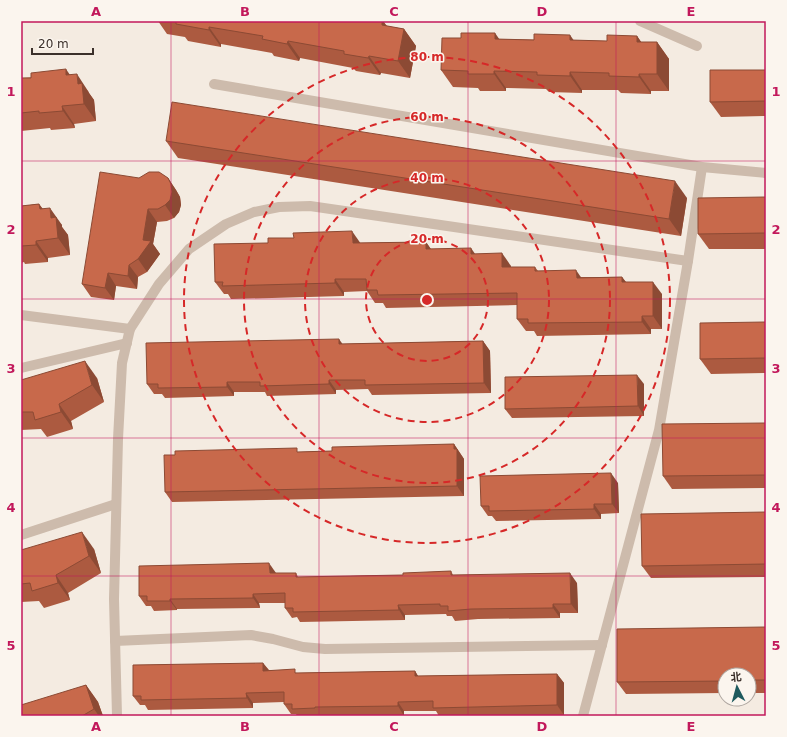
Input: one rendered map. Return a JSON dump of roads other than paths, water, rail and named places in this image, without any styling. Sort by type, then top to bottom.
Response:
[{"type":"lane","points":[[640,21],[697,46]]},
{"type":"lane","points":[[214,84],[702,167],[766,173]]},
{"type":"lane","points":[[583,716],[659,430],[688,261],[702,167]]},
{"type":"lane","points":[[117,716],[114,599],[118,439],[122,363],[130,330],[159,284],[189,249],[226,224],[254,212],[279,207],[310,206],[688,261]]},
{"type":"lane","points":[[21,315],[130,330]]},
{"type":"lane","points":[[21,368],[127,343]]},
{"type":"lane","points":[[21,536],[116,504]]},
{"type":"lane","points":[[115,641],[251,635],[303,647],[325,649],[602,645]]}]
